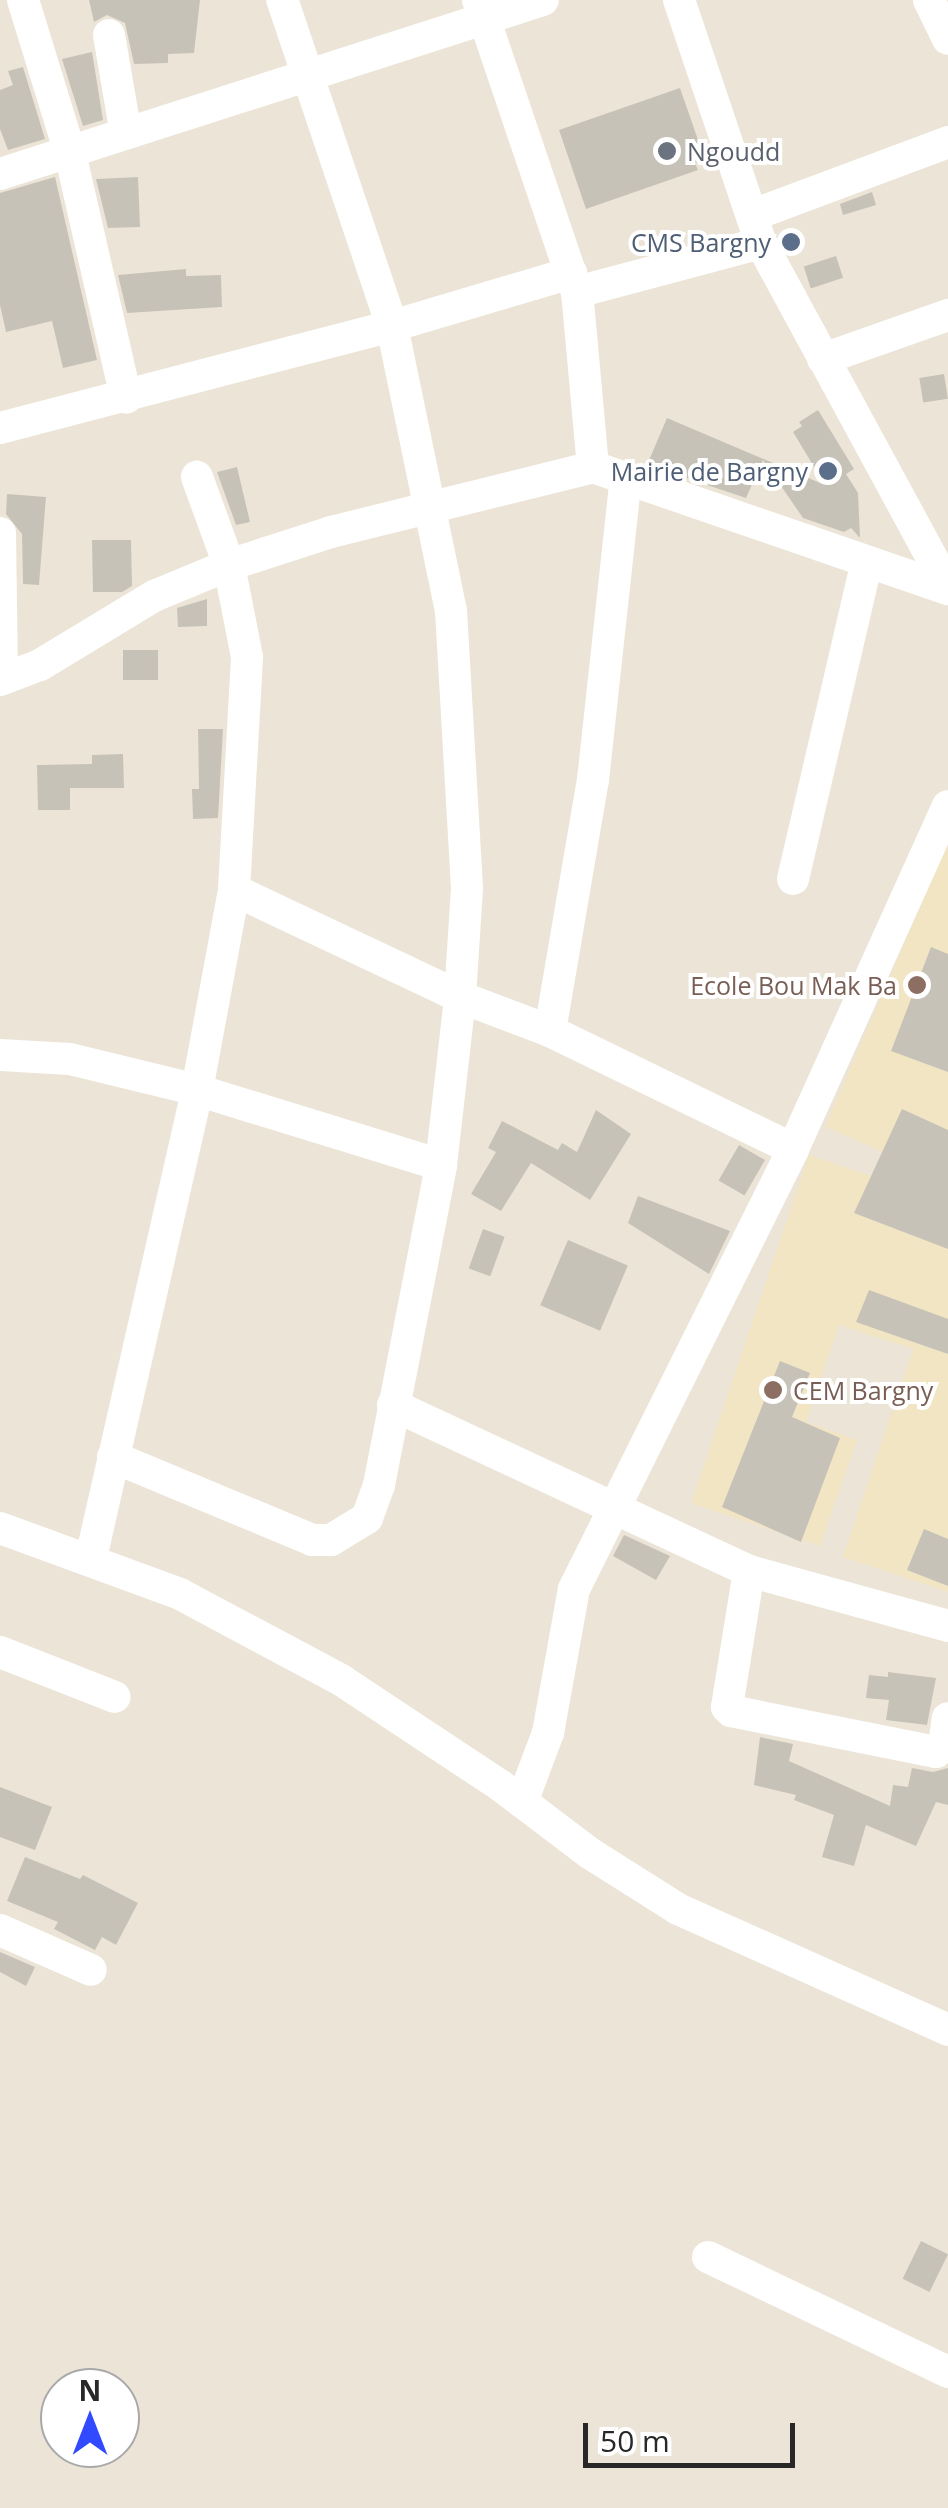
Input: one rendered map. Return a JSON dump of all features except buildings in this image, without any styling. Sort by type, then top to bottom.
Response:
[{"type":"street","points":[[23,0],[70,152],[126,398]]},
{"type":"street","points":[[112,1456],[312,1540],[330,1540],[367,1518],[379,1485],[441,1165],[460,997],[467,888],[451,611],[392,326],[282,0]]},
{"type":"street","points":[[0,174],[308,75],[481,9],[542,0]]},
{"type":"street","points":[[680,0],[757,229],[948,589]]},
{"type":"street","points":[[928,0],[948,39]]},
{"type":"street","points":[[481,9],[574,282],[594,467]]},
{"type":"street","points":[[109,35],[126,134]]},
{"type":"street","points":[[0,428],[574,282],[757,229],[948,142]]},
{"type":"street","points":[[824,359],[948,314]]},
{"type":"street","points":[[0,533],[1,679],[40,664],[154,596],[229,565],[331,532],[594,467],[948,589]]},
{"type":"street","points":[[91,1558],[196,1090],[234,890],[246,656],[229,565],[198,478]]},
{"type":"street","points":[[550,1031],[594,780],[626,478]]},
{"type":"street","points":[[793,878],[867,561]]},
{"type":"street","points":[[522,1802],[548,1733],[574,1589],[793,1149],[948,806]]},
{"type":"street","points":[[234,890],[460,997],[550,1031],[793,1149]]},
{"type":"street","points":[[0,1054],[70,1059],[196,1090],[441,1165]]},
{"type":"street","points":[[394,1405],[749,1571],[948,1626]]},
{"type":"street","points":[[0,1528],[91,1558],[180,1594],[340,1680],[522,1802],[591,1854],[678,1909],[948,2030]]},
{"type":"street","points":[[749,1571],[728,1708],[731,1711],[936,1752],[944,1745],[948,1718]]},
{"type":"street","points":[[0,1652],[115,1698]]},
{"type":"street","points":[[0,1930],[92,1970]]},
{"type":"street","points":[[708,2257],[948,2372]]},
{"type":"shaded area","name":"Ecole Bou Mak Ba","points":[[948,843],[948,1180],[825,1127]]},
{"type":"shaded area","name":"CEM Bargny","points":[[809,1155],[948,1202],[948,1592],[843,1557],[913,1349],[839,1325],[806,1422],[857,1440],[820,1546],[691,1503]]},
{"type":"place","name":"Ngoudd","points":[[667,151]]},
{"type":"place","name":"CMS Bargny","points":[[791,242]]},
{"type":"place","name":"Mairie de Bargny","points":[[828,471]]},
{"type":"place","name":"Ecole Bou Mak Ba","points":[[917,985]]},
{"type":"place","name":"CEM Bargny","points":[[773,1390]]}]
